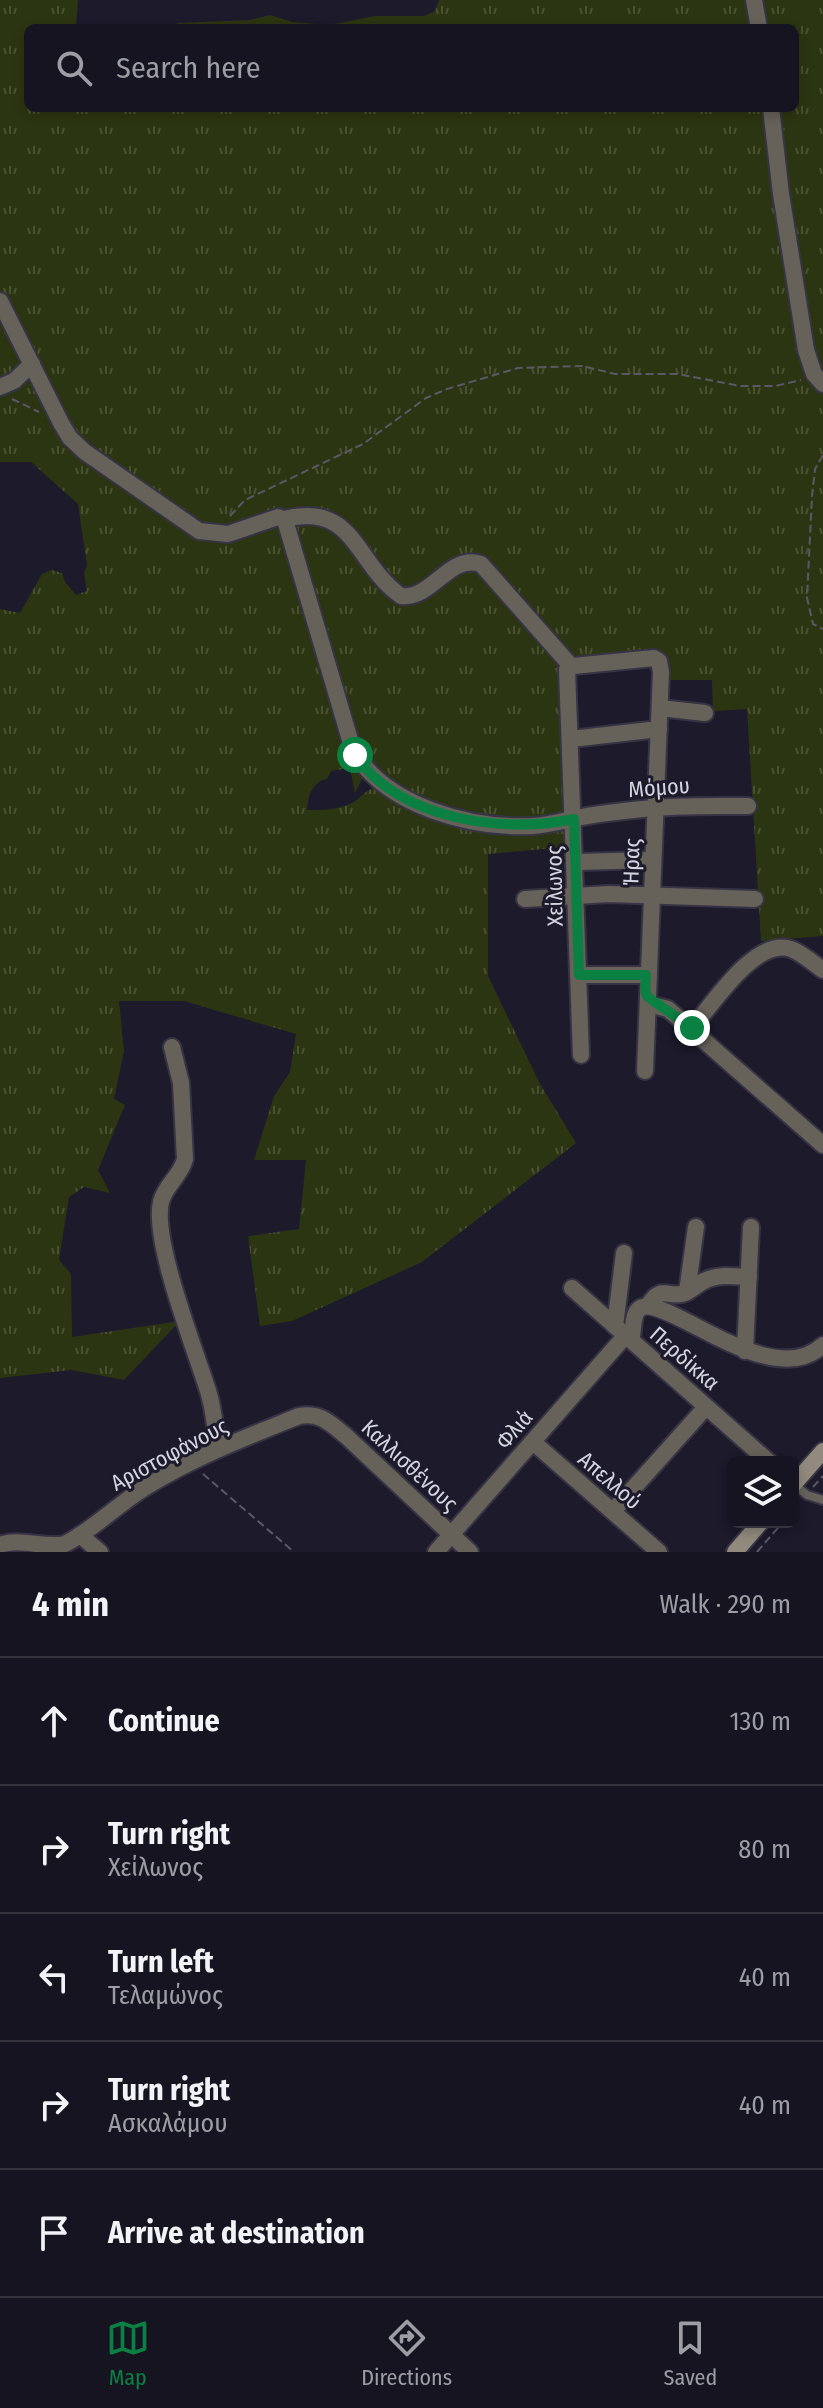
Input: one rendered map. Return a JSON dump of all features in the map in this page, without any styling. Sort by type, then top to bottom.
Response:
[{"type":"street","points":[[754,0],[758,24]]},
{"type":"street","points":[[771,112],[806,350],[819,380]]},
{"type":"street","points":[[0,301],[70,438],[173,515],[199,531],[221,535],[278,517],[309,516],[338,523],[347,530],[377,574],[401,596],[418,594],[460,564],[470,561],[481,564],[569,668]]},
{"type":"street","points":[[0,387],[14,381],[32,364]]},
{"type":"street","name":"Μόμου","points":[[284,519],[349,740],[364,765],[406,798],[464,819],[525,826],[656,807],[748,806]]},
{"type":"street","name":"Ήρας","points":[[569,668],[654,658],[660,666],[645,1071]]},
{"type":"street","name":"Χείλωνος","points":[[569,668],[581,1055]]},
{"type":"street","points":[[660,708],[705,713]]},
{"type":"street","points":[[571,739],[659,729]]},
{"type":"street","points":[[576,862],[653,860]]},
{"type":"street","points":[[525,899],[609,894],[755,899]]},
{"type":"street","points":[[692,1028],[752,960],[766,950],[791,950],[823,970]]},
{"type":"street","points":[[579,975],[649,975]]},
{"type":"street","points":[[648,1004],[664,1006],[692,1028],[823,1145]]},
{"type":"street","points":[[172,1047],[181,1083],[185,1159],[182,1170],[162,1198],[162,1224],[171,1274],[210,1397],[218,1449]]},
{"type":"street","points":[[687,1292],[696,1227]]},
{"type":"street","points":[[745,1351],[751,1227]]},
{"type":"street","points":[[624,1253],[624,1334]]},
{"type":"street","points":[[749,1277],[717,1277],[687,1292],[659,1293],[654,1295],[648,1306],[683,1319],[745,1351],[791,1358],[808,1355],[823,1345]]},
{"type":"street","name":"Περδίκκα","points":[[572,1288],[762,1456]]},
{"type":"street","name":"Φλιά","points":[[436,1552],[624,1334],[640,1307],[648,1306]]},
{"type":"street","points":[[613,1511],[706,1407]]},
{"type":"street","name":"Αριστοφάνους","points":[[0,1545],[16,1541],[55,1546],[65,1544],[148,1485],[190,1463],[299,1416],[318,1415]]},
{"type":"street","name":"Καλλισθένους","points":[[318,1415],[346,1436],[470,1552]]},
{"type":"street","name":"Απελλού","points":[[533,1442],[659,1552]]},
{"type":"street","points":[[799,1477],[823,1451]]},
{"type":"street","points":[[735,1552],[756,1528]]},
{"type":"street","points":[[80,1535],[100,1552]]},
{"type":"lane","points":[[799,1489],[823,1500]]},
{"type":"path","points":[[221,535],[231,515],[245,500],[355,448],[426,398],[508,370],[582,366],[615,374],[677,374],[740,386],[775,386],[819,380]]},
{"type":"path","points":[[0,394],[61,423]]},
{"type":"path","points":[[823,455],[813,478],[807,598],[813,624],[823,629]]},
{"type":"path","points":[[190,1463],[294,1552]]},
{"type":"path","points":[[757,1552],[778,1528]]},
{"type":"green space","points":[[0,0],[78,0],[76,24],[24,24],[24,112],[799,112],[799,24],[334,24],[375,16],[424,16],[435,11],[439,0],[823,0],[823,936],[761,941],[747,709],[713,711],[712,680],[667,680],[666,664],[568,661],[567,813],[530,820],[482,817],[429,803],[384,777],[356,745],[290,519],[230,528],[204,526],[83,444],[57,406],[0,291]]},
{"type":"green space","points":[[270,15],[292,22],[317,24],[177,24],[250,20]]},
{"type":"green space","points":[[0,317],[21,358],[17,368],[0,381]]},
{"type":"green space","points":[[27,376],[31,378],[58,433],[198,538],[219,542],[279,525],[341,745],[351,765],[363,777],[355,793],[350,768],[331,771],[327,779],[312,790],[307,810],[347,805],[374,788],[407,808],[432,817],[566,826],[568,837],[564,847],[488,854],[488,976],[540,1084],[576,1143],[422,1262],[292,1321],[260,1326],[248,1236],[299,1229],[306,1160],[254,1160],[274,1096],[290,1072],[296,1034],[184,1001],[119,1001],[124,1051],[114,1099],[125,1105],[98,1170],[110,1193],[84,1187],[69,1197],[59,1260],[71,1274],[72,1337],[180,1321],[124,1380],[71,1370],[0,1378],[0,609],[20,613],[42,574],[52,570],[62,573],[76,595],[87,591],[84,573],[87,565],[78,504],[31,462],[0,462],[0,391]]},
{"type":"route","points":[[355,755],[394,791],[427,808],[450,815],[483,823],[525,826],[574,819],[579,975],[646,975],[648,997],[655,1005],[664,1006],[692,1028]]}]
